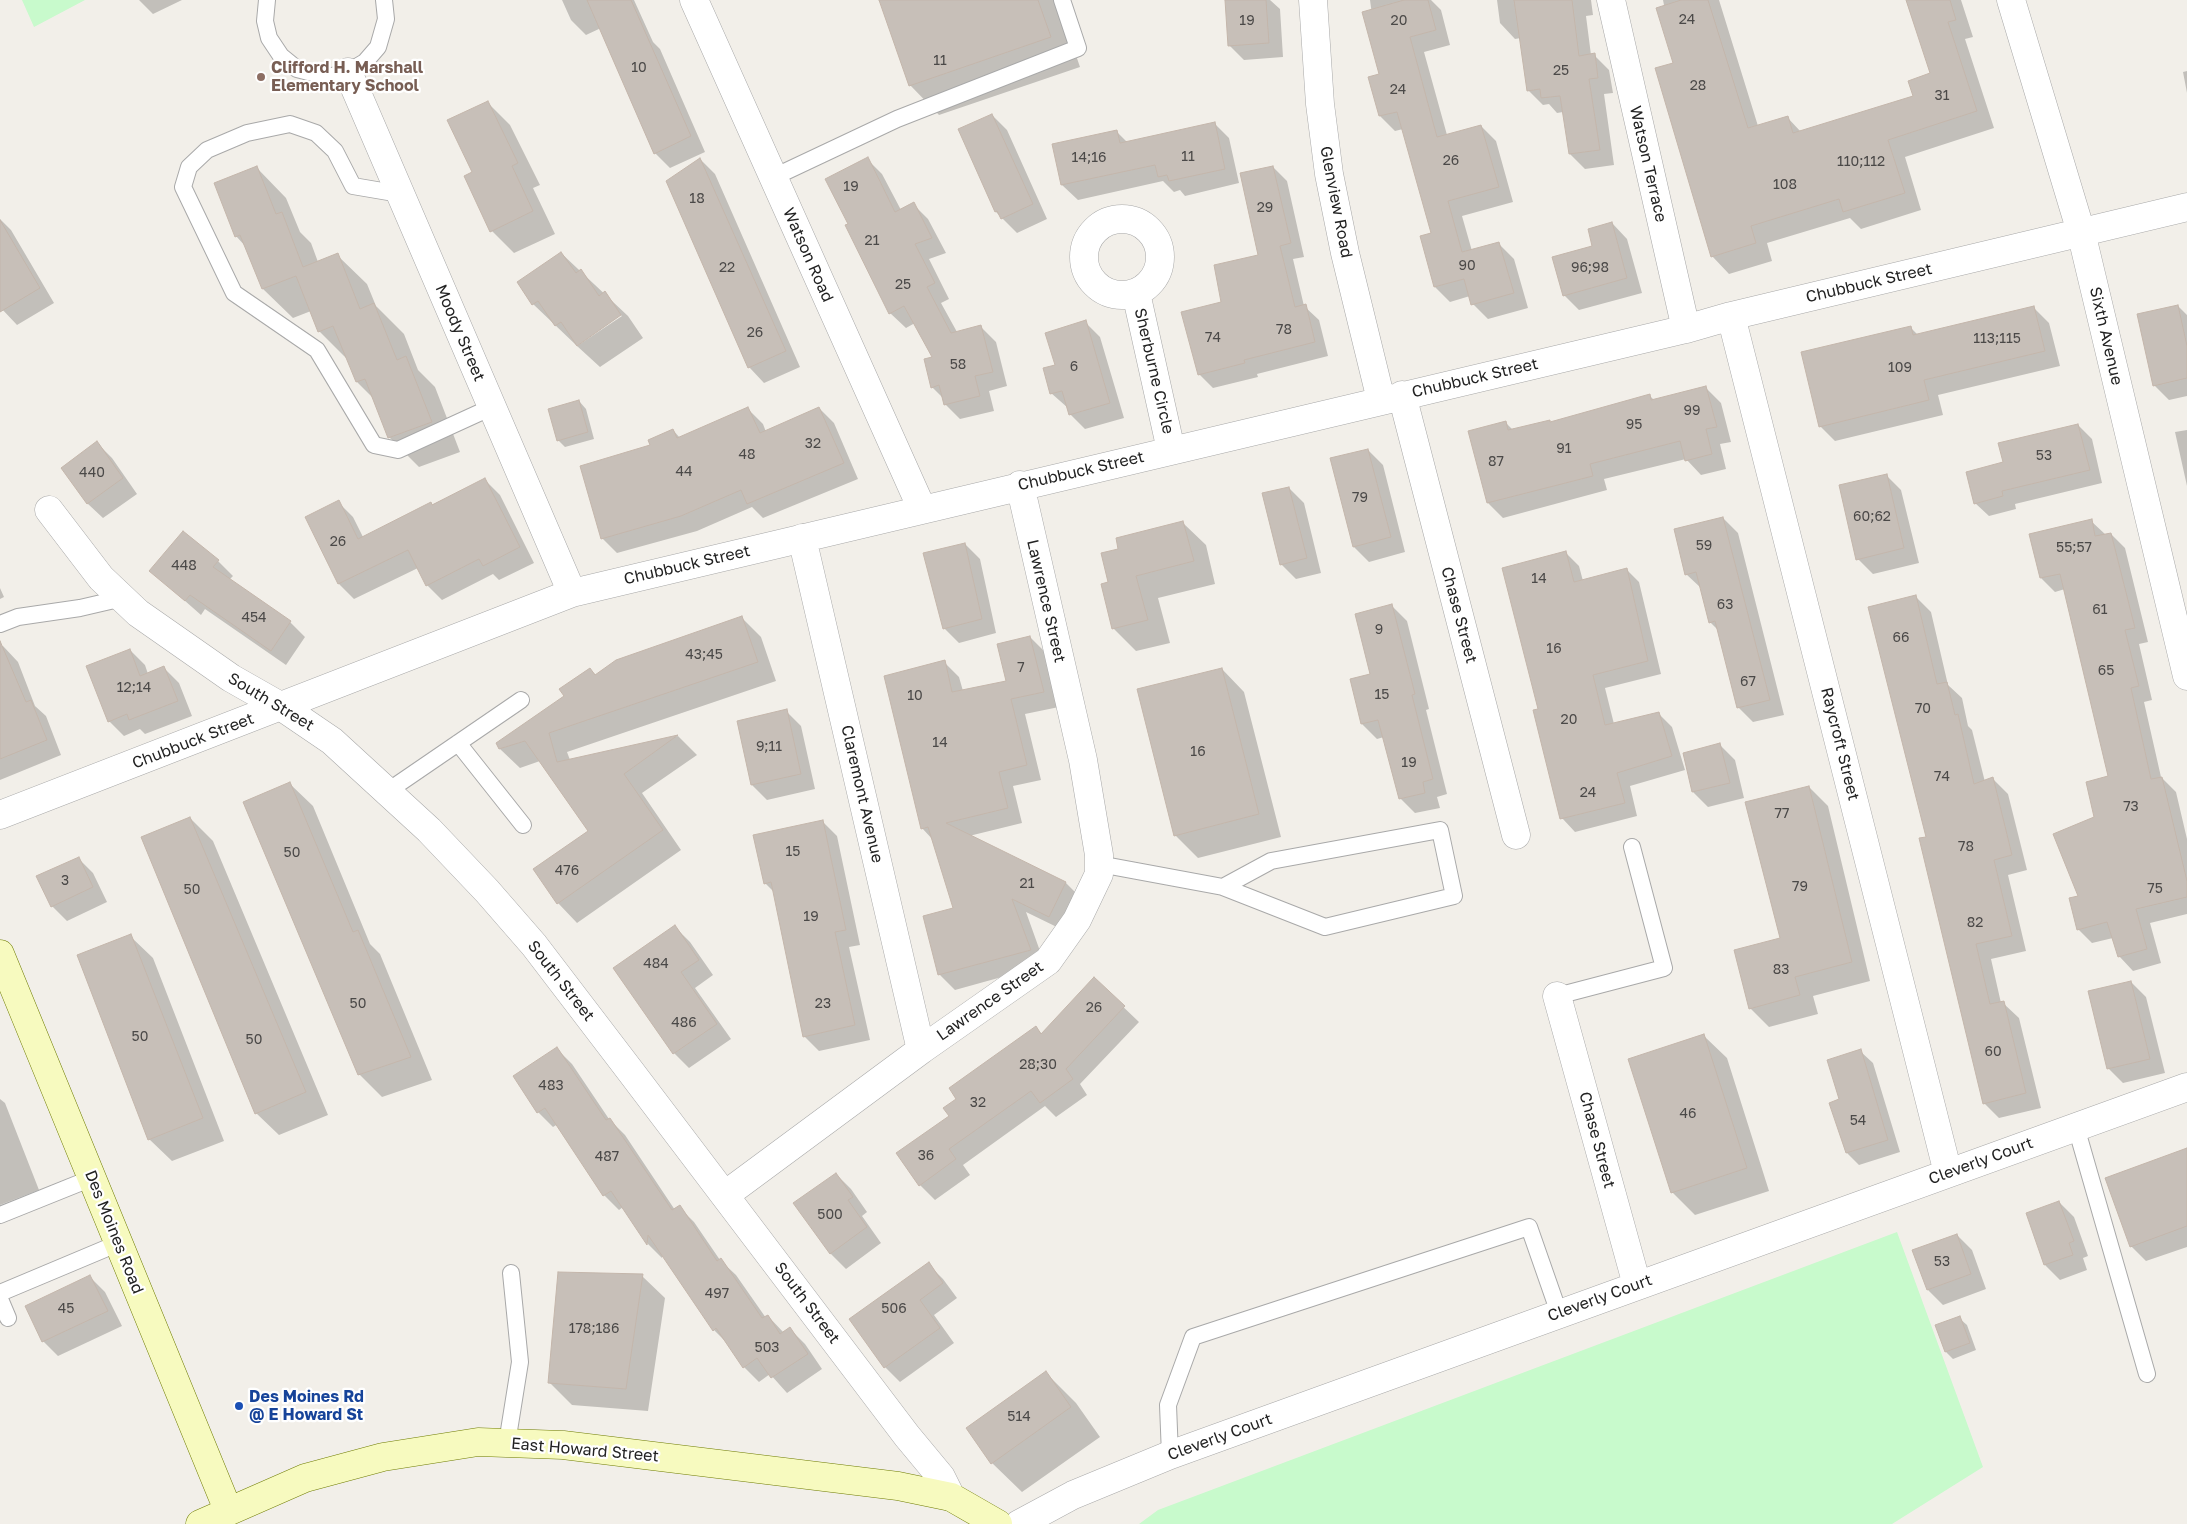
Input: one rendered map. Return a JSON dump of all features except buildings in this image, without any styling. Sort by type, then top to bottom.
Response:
[{"type":"main road","name":"Des Moines Road","points":[[0,954],[228,1510]]},
{"type":"main road","name":"East Howard Street","points":[[200,1524],[228,1510],[305,1478],[383,1457],[478,1442],[564,1445],[846,1478],[951,1497]]},
{"type":"main road","points":[[951,1497],[998,1524]]},
{"type":"street","name":"Watson Road","points":[[694,0],[922,509]]},
{"type":"street","name":"Glenview Road","points":[[1313,0],[1320,104],[1329,174],[1345,253],[1391,397]]},
{"type":"street","name":"Watson Terrace","points":[[1611,0],[1686,329]]},
{"type":"street","name":"Sixth Avenue","points":[[2011,0],[2081,232],[2187,676]]},
{"type":"street","name":"Moody Street","points":[[348,72],[572,593]]},
{"type":"street","name":"Chubbuck Street","points":[[0,815],[572,593],[1391,397],[1686,329],[1731,316],[2187,207]]},
{"type":"street","name":"Sherburne Circle","points":[[1136,293],[1172,450]]},
{"type":"street","name":"Raycroft Street","points":[[1731,316],[1948,1173]]},
{"type":"street","name":"Chase Street","points":[[1391,397],[1516,835]]},
{"type":"street","name":"Lawrence Street","points":[[725,1195],[921,1050],[1048,961],[1077,920],[1098,874],[1099,864],[1083,760],[1020,486]]},
{"type":"street","name":"South Street","points":[[49,510],[102,578],[138,613],[185,648],[231,678],[282,707],[332,741],[429,830],[487,891],[534,945],[907,1436],[942,1477],[951,1497]]},
{"type":"street","name":"Claremont Avenue","points":[[802,538],[921,1050]]},
{"type":"street","name":"Chase Street","points":[[1557,996],[1637,1285]]},
{"type":"street","name":"Cleverly Court","points":[[1019,1524],[1073,1495],[1170,1455],[1559,1313],[2187,1088]]},
{"type":"lane","points":[[267,0],[265,22],[269,38],[281,56],[297,69],[317,76],[328,77],[348,72],[365,62],[378,46],[386,19],[384,0]]},
{"type":"lane","points":[[774,177],[897,119],[1078,48],[1062,0]]},
{"type":"lane","points":[[400,194],[353,186],[335,151],[316,132],[290,124],[247,133],[207,150],[189,168],[183,187],[234,292],[316,350],[374,445],[398,450],[492,408]]},
{"type":"lane","points":[[0,624],[18,617],[80,608],[122,598]]},
{"type":"lane","points":[[388,791],[521,700]]},
{"type":"lane","points":[[458,742],[523,825]]},
{"type":"lane","points":[[1099,864],[1223,887],[1325,927],[1454,896],[1440,830],[1271,861],[1223,887]]},
{"type":"lane","points":[[1557,996],[1664,968],[1632,847]]},
{"type":"lane","points":[[2076,1127],[2147,1374]]},
{"type":"lane","points":[[0,1216],[92,1178]]},
{"type":"lane","points":[[1170,1455],[1168,1405],[1193,1337],[1529,1227],[1559,1313]]},
{"type":"lane","points":[[0,1293],[119,1244]]},
{"type":"lane","points":[[507,1443],[520,1362],[510,1273]]},
{"type":"lane","points":[[0,1299],[8,1318]]},
{"type":"green space","points":[[22,0],[85,0],[34,27]]},
{"type":"green space","points":[[1897,1232],[1983,1467],[1892,1524],[1139,1524],[1158,1510]]},
{"type":"place","name":"Clifford H. Marshall Elementary School","points":[[261,77]]},
{"type":"place","name":"Des Moines Rd @ E Howard St","points":[[239,1406]]}]
